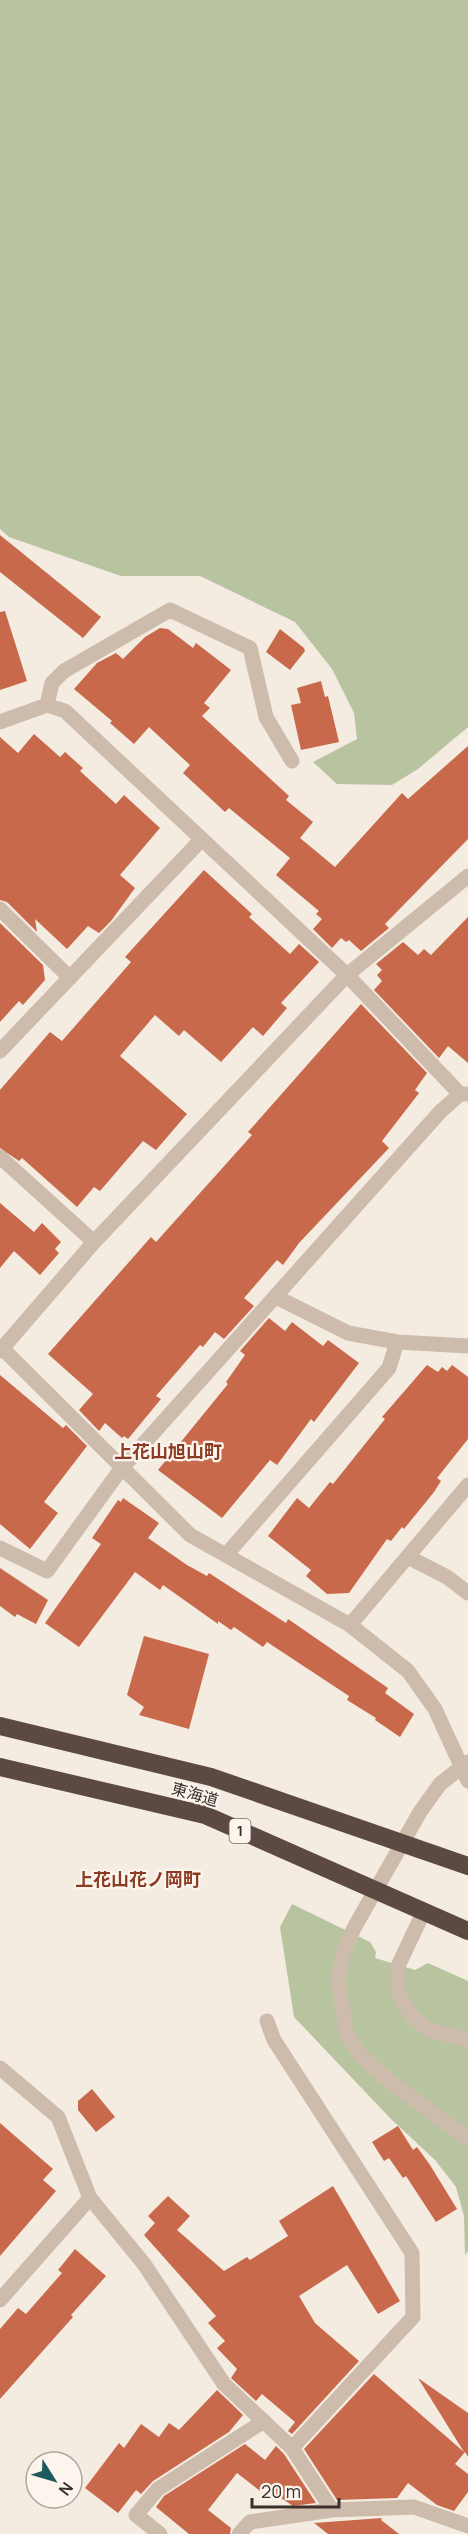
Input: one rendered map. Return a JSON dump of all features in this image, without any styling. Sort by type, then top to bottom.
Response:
[{"type":"highway","name":"東海道","points":[[0,1726],[211,1777],[468,1865]]},
{"type":"highway","name":"東海道","points":[[0,1767],[205,1815],[468,1931]]},
{"type":"street","points":[[47,705],[52,683],[64,671],[170,610],[249,648],[266,717],[292,761]]},
{"type":"street","points":[[0,722],[47,705],[65,711],[347,975],[464,1094],[440,1112],[122,1469],[47,1571],[0,1548]]},
{"type":"street","points":[[0,1051],[202,839]]},
{"type":"street","points":[[468,876],[347,975],[94,1242],[1,1349],[190,1534],[350,1625],[408,1671],[435,1709],[468,1781]]},
{"type":"street","points":[[0,909],[70,978]]},
{"type":"street","points":[[0,1157],[94,1242]]},
{"type":"street","points":[[276,1297],[348,1333],[397,1342],[468,1346]]},
{"type":"street","points":[[226,1555],[389,1368],[397,1342]]},
{"type":"street","points":[[350,1625],[468,1485]]},
{"type":"street","points":[[408,1557],[447,1577],[468,1593]]},
{"type":"street","points":[[468,1762],[440,1784],[420,1812],[354,1928],[343,1954],[338,1980],[347,2035],[361,2056],[393,2084],[468,2139]]},
{"type":"street","points":[[424,1911],[398,1966],[399,1995],[412,2016],[428,2030],[468,2040]]},
{"type":"street","points":[[267,2020],[274,2040],[412,2253],[413,2317],[292,2448]]},
{"type":"street","points":[[0,2068],[58,2117],[90,2198],[144,2264],[224,2384],[292,2448],[332,2510]]},
{"type":"street","points":[[0,2300],[90,2198]]},
{"type":"street","points":[[160,2534],[136,2515],[158,2489],[264,2421]]},
{"type":"street","points":[[239,2534],[250,2522],[332,2510],[414,2507],[468,2526]]},
{"type":"green space","points":[[0,0],[468,0],[468,727],[418,769],[392,785],[337,784],[313,762],[357,739],[354,713],[332,669],[295,622],[200,576],[121,576],[9,537],[0,529]]},
{"type":"green space","points":[[292,1904],[370,1942],[376,1952],[375,1958],[415,1970],[428,1963],[468,1981],[468,2251],[465,2255],[464,2216],[456,2187],[435,2160],[390,2118],[294,2017],[280,1927]]},
{"type":"building","points":[[0,535],[101,617],[83,638],[0,572]]},
{"type":"building","points":[[5,611],[27,681],[0,690],[0,612]]},
{"type":"building","points":[[160,628],[168,629],[193,648],[196,643],[231,670],[204,703],[210,708],[202,716],[289,796],[286,800],[313,822],[300,838],[335,867],[402,793],[408,799],[468,746],[468,839],[385,924],[389,928],[361,951],[349,940],[346,942],[341,938],[332,948],[313,929],[322,919],[316,914],[319,911],[276,875],[290,858],[229,808],[225,812],[183,773],[190,765],[149,727],[134,744],[110,723],[112,721],[74,689],[97,663],[116,653],[123,659],[145,637]]},
{"type":"building","points":[[280,629],[305,651],[290,670],[266,652]]},
{"type":"building","points":[[321,681],[325,697],[328,696],[339,742],[301,750],[291,705],[301,703],[297,688]]},
{"type":"building","points":[[34,734],[60,757],[65,752],[83,768],[80,771],[116,804],[124,795],[160,828],[120,875],[135,888],[111,921],[99,933],[88,926],[67,949],[35,919],[37,932],[7,902],[0,900],[0,737],[18,753]]},
{"type":"building","points":[[204,870],[252,914],[249,917],[290,954],[299,944],[319,962],[281,1003],[287,1008],[263,1036],[253,1027],[221,1062],[184,1030],[179,1036],[155,1015],[120,1056],[187,1114],[156,1150],[143,1141],[100,1191],[94,1187],[77,1207],[22,1158],[19,1161],[0,1148],[0,1090],[50,1032],[62,1041],[131,962],[125,957]]},
{"type":"building","points":[[468,917],[468,1063],[448,1046],[439,1058],[374,990],[382,981],[377,975],[382,970],[376,964],[403,942],[418,955],[424,949],[431,955]]},
{"type":"building","points":[[0,923],[43,965],[45,980],[23,1005],[19,1001],[0,1022]]},
{"type":"building","points":[[361,1004],[427,1073],[415,1090],[419,1093],[382,1141],[389,1148],[299,1243],[283,1265],[277,1260],[244,1298],[254,1306],[224,1339],[215,1332],[203,1347],[200,1345],[156,1396],[161,1399],[128,1439],[124,1436],[122,1438],[105,1423],[99,1431],[79,1410],[93,1394],[48,1354],[151,1237],[156,1242],[252,1135],[248,1132]]},
{"type":"building","points":[[0,1203],[34,1232],[42,1223],[61,1242],[55,1249],[59,1253],[40,1275],[14,1251],[0,1268]]},
{"type":"building","points":[[269,1318],[285,1331],[292,1322],[323,1346],[328,1340],[359,1363],[314,1422],[311,1419],[277,1465],[270,1460],[222,1518],[158,1470],[228,1384],[226,1382],[245,1355],[240,1351]]},
{"type":"building","points":[[427,1365],[438,1372],[442,1367],[447,1371],[452,1365],[468,1377],[468,1439],[437,1478],[441,1481],[434,1492],[404,1529],[402,1527],[391,1541],[387,1539],[349,1593],[327,1594],[306,1576],[311,1570],[268,1536],[297,1498],[309,1508],[330,1482],[333,1484],[385,1419],[382,1417]]},
{"type":"building","points":[[0,1375],[63,1428],[66,1425],[87,1446],[44,1502],[58,1513],[30,1549],[0,1524]]},
{"type":"building","points":[[123,1498],[159,1523],[148,1538],[187,1565],[207,1576],[209,1573],[286,1623],[288,1619],[388,1688],[385,1693],[414,1714],[400,1737],[375,1720],[376,1718],[347,1700],[349,1696],[267,1642],[263,1647],[234,1627],[231,1630],[218,1621],[218,1624],[163,1585],[160,1590],[135,1572],[79,1647],[45,1623],[101,1544],[92,1538],[118,1500],[121,1502]]},
{"type":"building","points":[[0,1568],[48,1600],[36,1624],[17,1614],[15,1617],[0,1606]]},
{"type":"building","points":[[144,1636],[209,1654],[189,1729],[139,1715],[144,1707],[127,1695]]},
{"type":"building","points":[[92,2089],[115,2117],[96,2132],[78,2110],[78,2101]]},
{"type":"building","points":[[0,2123],[53,2169],[43,2180],[56,2191],[0,2256]]},
{"type":"building","points":[[398,2126],[413,2150],[417,2147],[430,2165],[457,2209],[436,2222],[406,2176],[403,2178],[389,2158],[384,2161],[372,2142]]},
{"type":"building","points":[[333,2186],[400,2301],[378,2314],[347,2265],[299,2296],[315,2323],[359,2361],[292,2434],[288,2431],[295,2422],[262,2394],[256,2401],[231,2378],[237,2369],[217,2348],[225,2341],[208,2323],[216,2316],[144,2235],[155,2223],[148,2216],[168,2196],[190,2216],[177,2230],[224,2271],[247,2257],[250,2260],[288,2236],[279,2221]]},
{"type":"building","points":[[75,2249],[106,2276],[0,2399],[0,2329],[18,2308],[26,2314],[62,2273],[58,2270]]},
{"type":"building","points":[[374,2374],[464,2452],[418,2378],[468,2413],[468,2457],[465,2452],[455,2464],[468,2474],[468,2492],[454,2511],[437,2505],[408,2483],[397,2498],[337,2500],[304,2449]]},
{"type":"building","points":[[217,2390],[243,2415],[229,2432],[153,2481],[141,2494],[136,2490],[118,2513],[85,2488],[119,2443],[124,2448],[141,2424],[159,2437],[169,2423],[179,2430]]},
{"type":"building","points":[[245,2444],[265,2460],[276,2446],[284,2454],[316,2503],[293,2506],[263,2486],[260,2491],[237,2473],[208,2510],[231,2528],[230,2534],[189,2534],[156,2507],[164,2496]]},
{"type":"building","points":[[382,2518],[381,2520],[399,2534],[328,2534],[314,2523]]},
{"type":"district","name":"上花山旭山町","points":[[168,1452]]},
{"type":"district","name":"上花山花ノ岡町","points":[[138,1880]]}]
